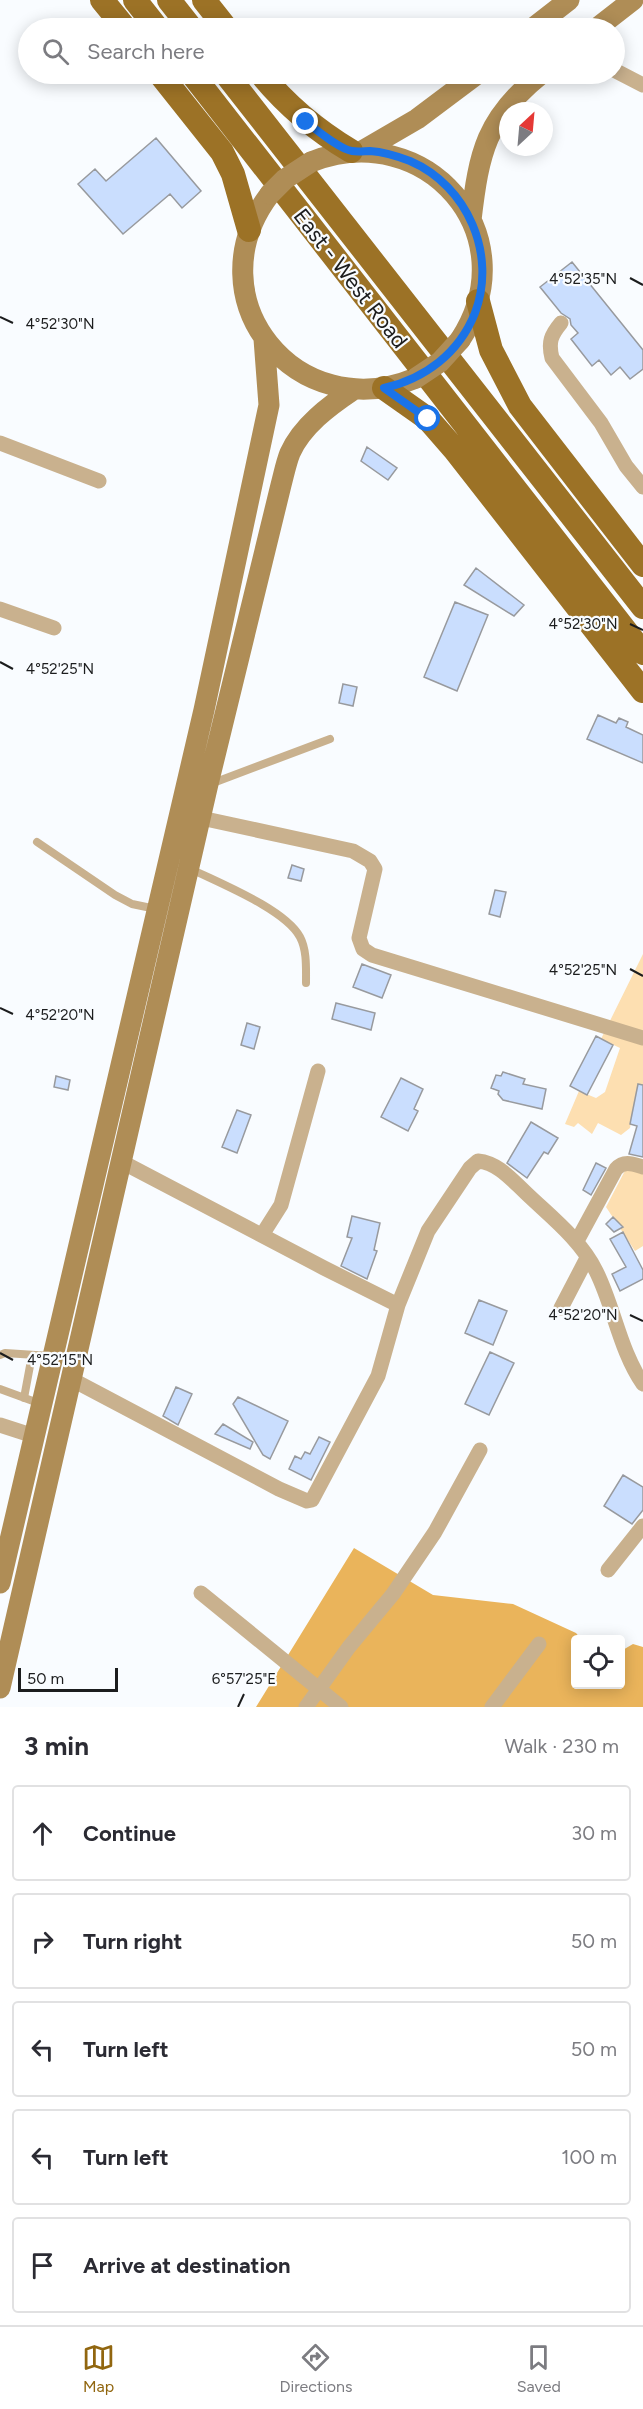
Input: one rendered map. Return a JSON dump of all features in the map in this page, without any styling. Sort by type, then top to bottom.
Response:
[{"type":"main road","points":[[102,0],[117,18]]},
{"type":"main road","points":[[135,0],[149,18]]},
{"type":"main road","points":[[169,0],[183,18]]},
{"type":"main road","points":[[204,0],[218,18]]},
{"type":"main road","points":[[546,18],[569,0]]},
{"type":"main road","points":[[610,18],[633,0]]},
{"type":"main road","points":[[168,84],[222,152],[234,174],[249,230]]},
{"type":"main road","name":"East - West Road","points":[[200,84],[643,653]]},
{"type":"main road","name":"East - West Road","points":[[234,84],[643,607]]},
{"type":"main road","points":[[269,84],[306,122],[356,151]]},
{"type":"main road","points":[[356,151],[417,119],[464,84]]},
{"type":"main road","points":[[471,220],[484,144],[510,102],[530,84]]},
{"type":"main road","points":[[356,151],[393,155],[422,167],[454,194],[471,220],[482,260],[482,281],[471,322],[460,340],[440,362],[416,378],[384,388],[352,390],[322,383],[303,374],[278,355],[264,339],[250,311],[243,281],[243,260],[249,230],[270,194],[293,173],[311,162],[330,155],[356,151]]},
{"type":"main road","points":[[478,301],[491,350],[520,406],[643,565]]},
{"type":"main road","points":[[1,1575],[34,1436],[33,1401],[42,1356],[158,909],[200,732],[268,405],[264,339]]},
{"type":"main road","points":[[384,388],[428,419],[455,450],[643,691]]},
{"type":"main road","points":[[0,1688],[208,784],[290,452],[310,425],[352,390]]},
{"type":"street","points":[[625,75],[643,85]]},
{"type":"street","points":[[561,323],[551,336],[549,347],[552,358],[601,423],[626,466],[643,488]]},
{"type":"street","points":[[0,443],[99,481]]},
{"type":"street","points":[[0,609],[54,628]]},
{"type":"street","points":[[201,818],[353,850],[370,861],[375,869],[359,939],[363,949],[372,955],[643,1038]]},
{"type":"street","points":[[262,1236],[281,1205],[318,1071]]},
{"type":"street","points":[[71,1379],[279,1489],[307,1501],[315,1496],[378,1376],[398,1305],[428,1231],[470,1168],[478,1161],[489,1162],[505,1173],[577,1241],[595,1270],[627,1353],[643,1384]]},
{"type":"street","points":[[122,1162],[398,1305]]},
{"type":"street","points":[[577,1241],[616,1169],[626,1163],[643,1167]]},
{"type":"street","points":[[561,1308],[587,1258]]},
{"type":"street","points":[[0,1425],[34,1436]]},
{"type":"street","points":[[306,1707],[349,1647],[393,1593],[435,1532],[480,1450]]},
{"type":"street","points":[[608,1570],[643,1526]]},
{"type":"street","points":[[201,1593],[341,1707]]},
{"type":"street","points":[[492,1707],[539,1644]]},
{"type":"lane","points":[[208,784],[330,739]]},
{"type":"lane","points":[[37,842],[115,895],[132,904],[158,909]]},
{"type":"lane","points":[[189,868],[254,899],[277,914],[300,936],[305,956],[306,982]]},
{"type":"lane","points":[[0,1355],[5,1353],[42,1356]]},
{"type":"lane","points":[[0,1389],[33,1401]]},
{"type":"shaded area","points":[[643,954],[643,1102],[635,1101],[630,1128],[621,1135],[598,1123],[592,1134],[578,1123],[574,1127],[565,1124],[579,1091],[596,1098],[605,1092],[620,1048],[601,1039]]},
{"type":"shaded area","points":[[629,1163],[643,1165],[643,1246],[635,1251],[606,1207]]},
{"type":"shaded area","points":[[354,1548],[433,1595],[513,1604],[576,1633],[578,1635],[571,1635],[571,1689],[625,1689],[625,1649],[633,1644],[643,1647],[643,1707],[256,1707]]},
{"type":"building","points":[[156,138],[201,191],[182,208],[170,194],[123,234],[78,184],[95,169],[106,181]]},
{"type":"building","points":[[572,262],[643,350],[643,369],[630,379],[620,367],[611,375],[599,360],[592,366],[571,339],[578,333],[571,325],[570,319],[561,313],[540,287]]},
{"type":"building","points":[[367,447],[397,468],[388,480],[361,461]]},
{"type":"building","points":[[476,568],[524,605],[514,616],[464,585]]},
{"type":"building","points":[[455,602],[488,615],[457,691],[424,677]]},
{"type":"building","points":[[343,684],[357,687],[353,706],[339,703]]},
{"type":"building","points":[[598,715],[616,723],[619,718],[628,722],[626,727],[643,735],[643,763],[587,739]]},
{"type":"building","points":[[292,865],[304,869],[301,881],[288,878]]},
{"type":"building","points":[[495,890],[506,892],[500,917],[489,914]]},
{"type":"building","points":[[362,964],[391,975],[382,998],[353,987]]},
{"type":"building","points":[[336,1003],[375,1013],[371,1030],[332,1019]]},
{"type":"building","points":[[247,1023],[260,1027],[254,1049],[241,1045]]},
{"type":"building","points":[[596,1036],[613,1045],[587,1095],[570,1086]]},
{"type":"building","points":[[503,1072],[525,1079],[523,1084],[546,1089],[542,1109],[503,1100],[498,1094],[499,1091],[491,1088],[496,1075],[501,1076]]},
{"type":"building","points":[[56,1076],[70,1080],[68,1090],[54,1087]]},
{"type":"building","points":[[401,1078],[423,1089],[414,1109],[418,1111],[408,1131],[381,1117]]},
{"type":"building","points":[[638,1084],[643,1085],[643,1157],[629,1154],[637,1126],[630,1124]]},
{"type":"building","points":[[237,1110],[251,1115],[237,1153],[222,1147]]},
{"type":"building","points":[[531,1122],[558,1138],[548,1154],[544,1152],[527,1178],[507,1163]]},
{"type":"building","points":[[596,1163],[606,1168],[591,1195],[583,1190]]},
{"type":"building","points":[[352,1216],[380,1223],[374,1250],[377,1251],[367,1279],[341,1266],[352,1238],[347,1237]]},
{"type":"building","points":[[613,1217],[623,1227],[614,1232],[606,1224]]},
{"type":"building","points":[[623,1232],[643,1270],[643,1279],[620,1291],[612,1274],[626,1267],[610,1239]]},
{"type":"building","points":[[479,1300],[507,1311],[493,1345],[465,1333]]},
{"type":"building","points":[[490,1352],[514,1363],[489,1415],[465,1404]]},
{"type":"building","points":[[176,1387],[192,1394],[178,1425],[163,1416]]},
{"type":"building","points":[[238,1397],[288,1421],[270,1459],[263,1455],[233,1404]]},
{"type":"building","points":[[223,1424],[253,1442],[250,1449],[215,1434]]},
{"type":"building","points":[[319,1437],[330,1442],[311,1480],[289,1469],[295,1456],[301,1459],[305,1452],[310,1454]]},
{"type":"building","points":[[623,1475],[643,1487],[643,1510],[632,1524],[604,1506]]},
{"type":"route","points":[[306,122],[351,151],[372,151],[393,155],[422,167],[454,194],[471,220],[482,260],[482,281],[471,322],[460,340],[433,368],[416,378],[384,388],[428,419]]}]
